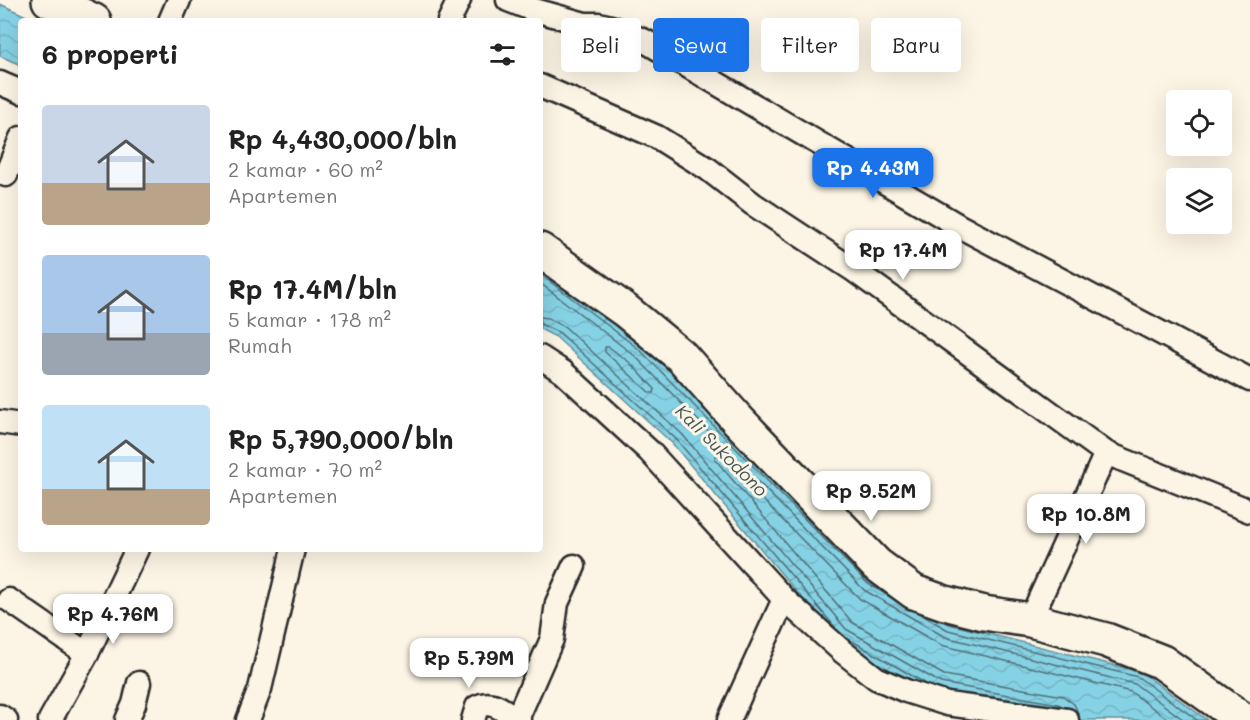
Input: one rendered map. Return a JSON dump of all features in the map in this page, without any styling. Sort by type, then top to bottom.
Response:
[{"type":"main road","points":[[543,252],[626,311],[682,357],[737,419],[876,564],[914,592],[984,613],[1030,620],[1106,640],[1162,662],[1243,720]]},
{"type":"street","points":[[171,18],[179,0]]},
{"type":"street","points":[[450,18],[459,0]]},
{"type":"street","points":[[508,0],[585,24],[610,27],[645,41],[959,226],[1250,380]]},
{"type":"street","points":[[0,83],[18,92]]},
{"type":"street","points":[[543,87],[657,137],[708,169],[753,204],[855,271],[1106,453],[1250,511]]},
{"type":"street","points":[[6,175],[18,145]]},
{"type":"street","points":[[543,359],[563,372],[649,451],[784,599],[876,678],[906,691],[947,704],[1067,720]]},
{"type":"street","points":[[0,422],[18,425]]},
{"type":"street","points":[[1030,620],[1106,453]]},
{"type":"street","points":[[50,720],[87,654],[136,552]]},
{"type":"street","points":[[248,720],[260,689],[292,552]]},
{"type":"street","points":[[473,720],[477,707],[488,703],[496,705],[518,720],[552,639],[557,603],[574,566]]},
{"type":"street","points":[[729,720],[784,599]]},
{"type":"street","points":[[9,600],[87,654]]},
{"type":"street","points":[[127,720],[140,683]]},
{"type":"street","points":[[0,716],[6,720]]},
{"type":"water","points":[[0,4],[30,18],[18,18],[18,64],[0,56]]},
{"type":"water","name":"Kali Sukodono","points":[[543,268],[644,345],[871,579],[949,624],[1141,672],[1207,720],[1072,720],[936,696],[837,640],[672,443],[556,337],[543,330]]}]
